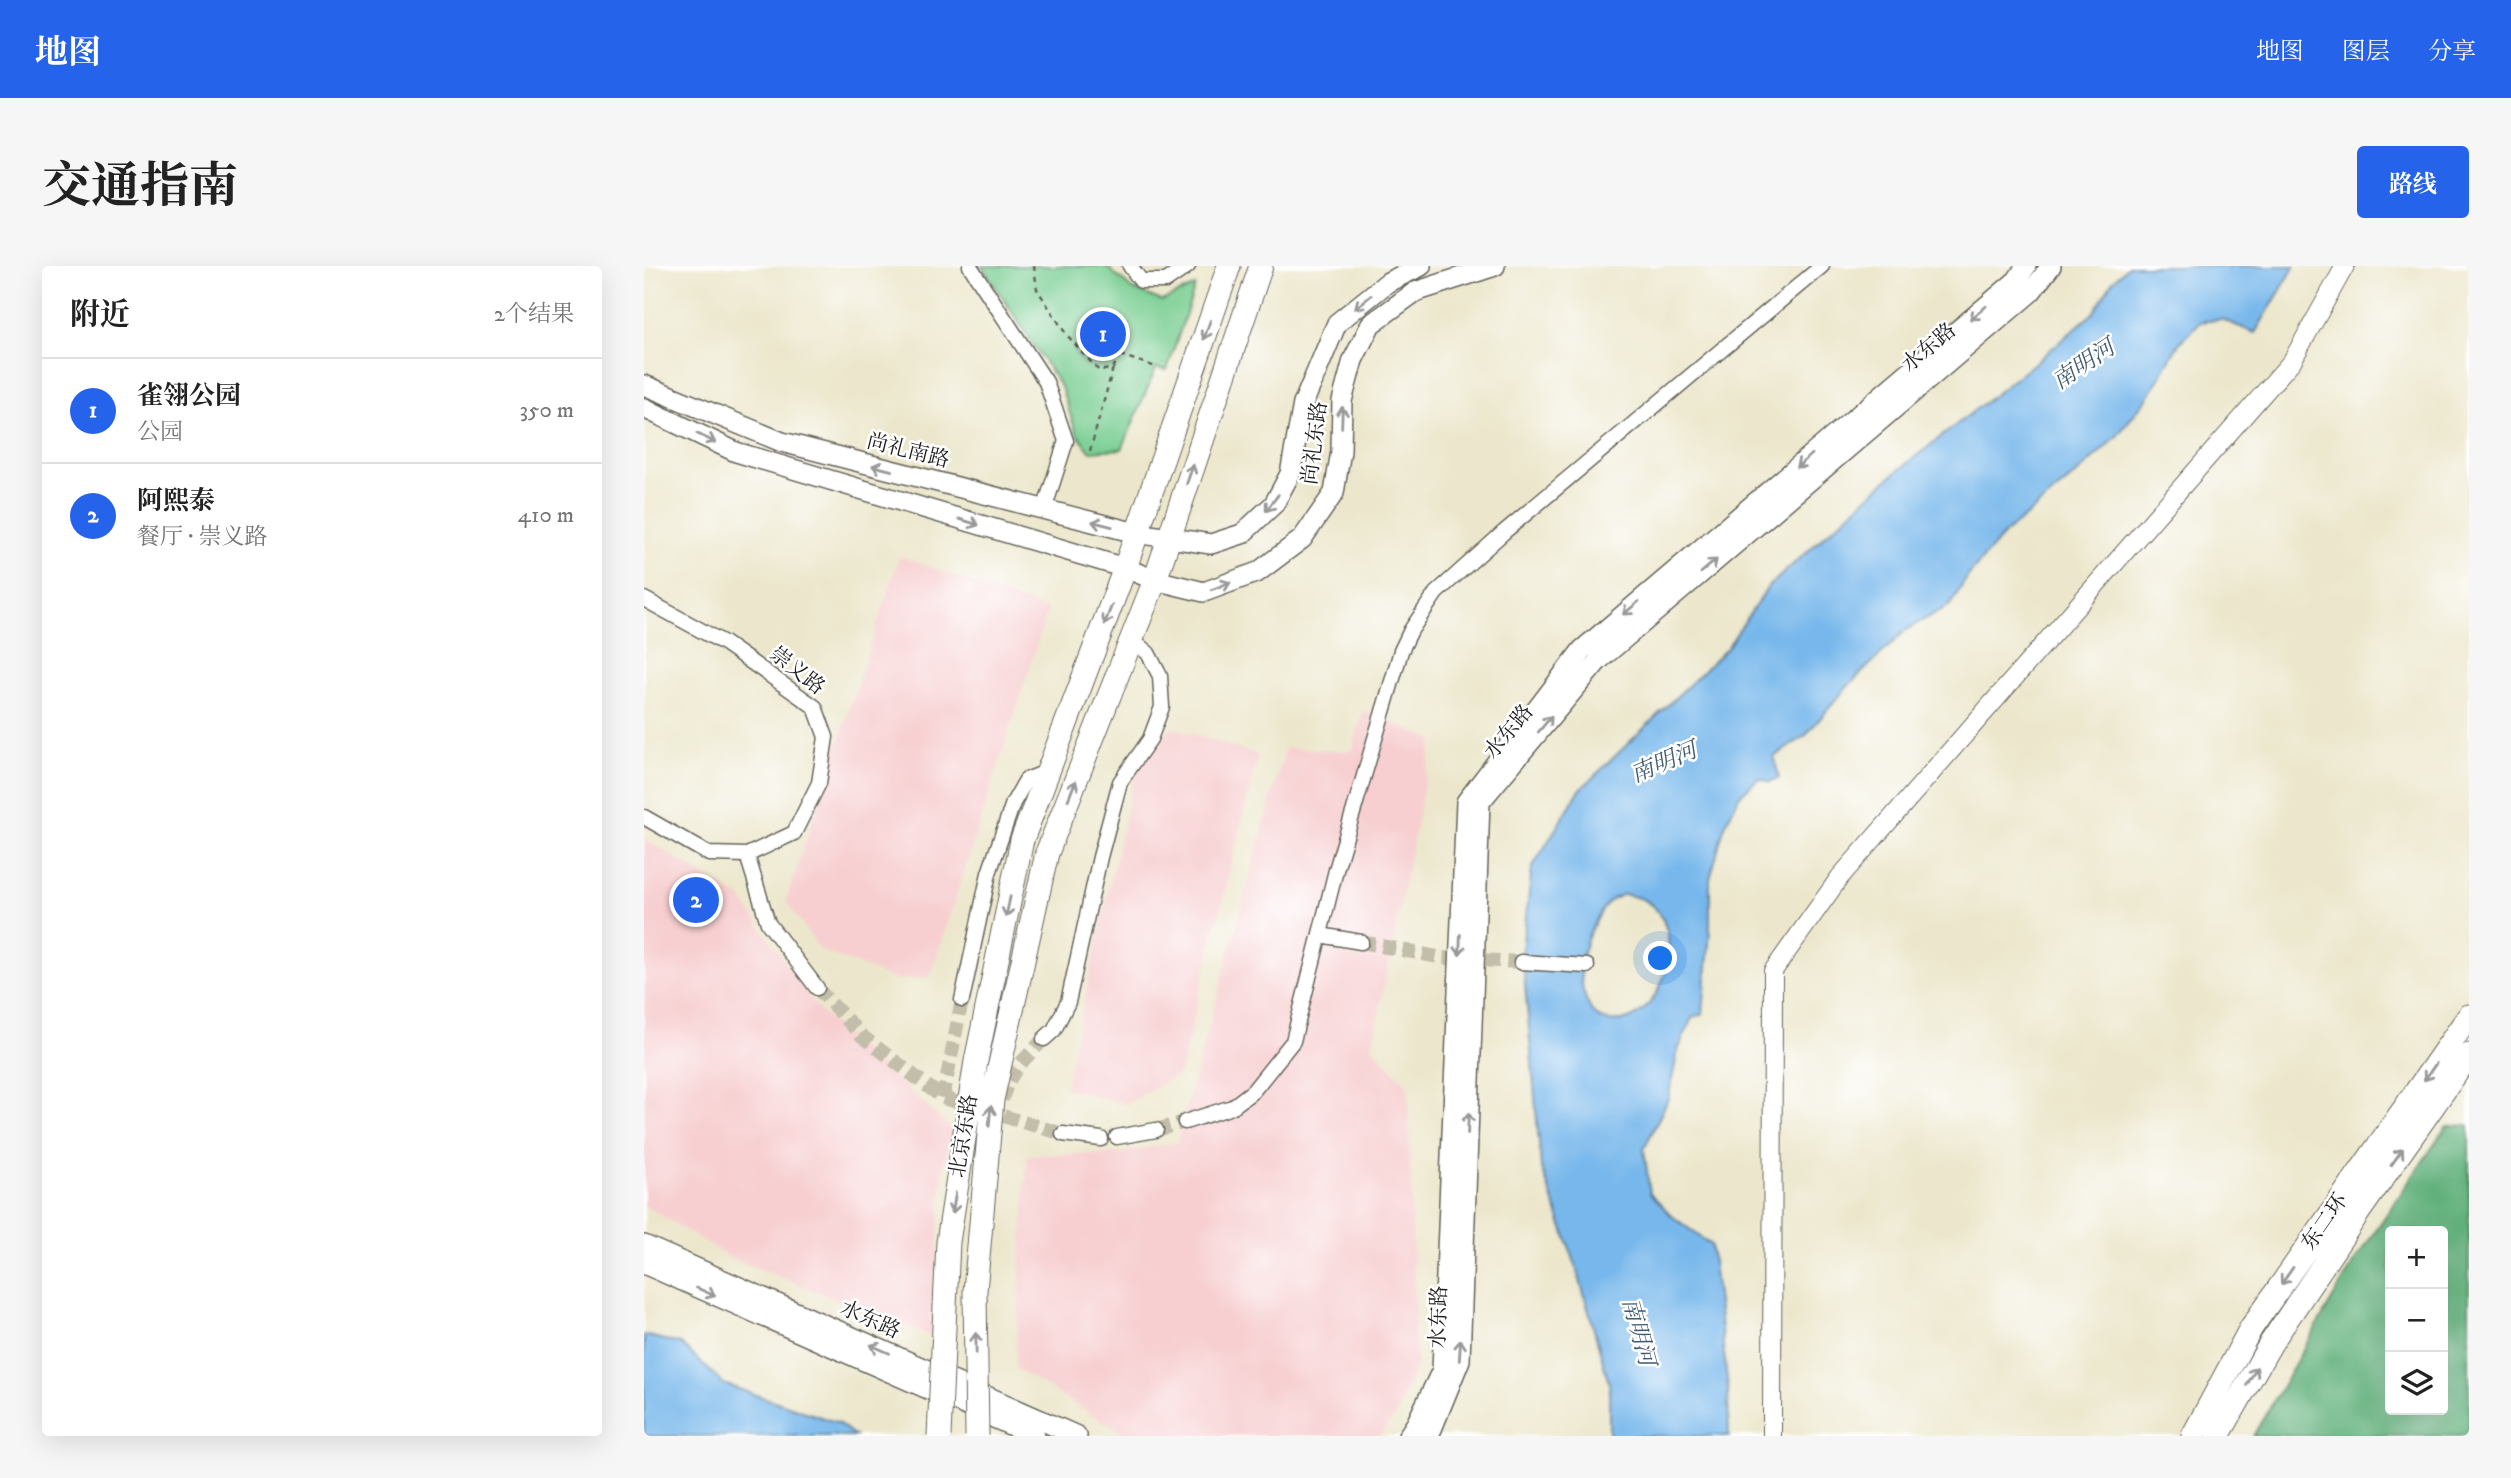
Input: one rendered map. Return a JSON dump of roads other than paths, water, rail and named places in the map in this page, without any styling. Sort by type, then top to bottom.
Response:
[{"type":"highway","name":"北京东路","points":[[939,1436],[948,1242],[976,1061],[1022,840],[1125,568],[1229,266]]},
{"type":"highway","name":"北京东路","points":[[977,1436],[975,1291],[992,1101],[1047,853],[1156,580],[1261,266]]},
{"type":"highway","name":"东二环","points":[[2218,1436],[2349,1206],[2469,1016]]},
{"type":"highway","name":"东二环","points":[[2193,1436],[2251,1328],[2469,1055]]},
{"type":"main road","name":"尚礼东路","points":[[1169,539],[1211,544],[1242,534],[1274,504],[1290,474],[1303,404],[1337,323],[1388,282],[1421,266]]},
{"type":"main road","name":"尚礼东路","points":[[1156,580],[1204,592],[1258,572],[1302,539],[1334,493],[1341,451],[1342,401],[1353,360],[1371,324],[1415,292],[1495,266]]},
{"type":"main road","name":"水东路","points":[[1408,1436],[1442,1370],[1466,802],[1582,650],[2017,279],[2026,266]]},
{"type":"main road","name":"水东路","points":[[1427,1436],[1460,1360],[1480,802],[1598,661],[2031,292],[2051,266]]},
{"type":"main road","name":"尚礼南路","points":[[644,385],[782,442],[1044,510],[1169,539]]},
{"type":"main road","points":[[644,408],[736,452],[1125,568],[1156,580]]},
{"type":"main road","name":"水东路","points":[[644,1245],[1077,1436]]},
{"type":"main road","name":"水东路","points":[[644,1265],[1035,1436]]},
{"type":"street","points":[[970,266],[1046,382],[1066,441],[1044,510]]},
{"type":"street","points":[[1130,266],[1142,281],[1166,281],[1188,266]]},
{"type":"street","points":[[1185,1122],[1232,1107],[1253,1091],[1293,1041],[1336,870],[1401,652],[1411,630],[1436,593],[1822,266]]},
{"type":"street","points":[[1772,1436],[1773,971],[1840,877],[2292,361],[2345,266]]},
{"type":"street","name":"崇义路","points":[[644,599],[724,643],[815,707],[826,737],[818,783],[794,833],[747,855],[709,854],[644,817]]},
{"type":"street","points":[[1044,1040],[1054,1030],[1068,1002],[1100,857],[1120,782],[1150,739],[1162,707],[1160,676],[1148,653],[1132,640]]},
{"type":"street","points":[[962,1000],[989,873],[1013,803],[1026,780],[1049,771]]},
{"type":"street","points":[[747,855],[768,923],[817,988]]},
{"type":"street","points":[[1320,935],[1361,942]]},
{"type":"street","points":[[1521,962],[1587,966]]},
{"type":"street","points":[[1117,1137],[1156,1130]]},
{"type":"street","points":[[1063,1134],[1101,1139]]},
{"type":"water","name":"南明河","points":[[2128,266],[2295,266],[2255,333],[2221,319],[2200,322],[2180,342],[2148,397],[2117,436],[2078,473],[2004,534],[1968,576],[1950,605],[1906,630],[1849,685],[1805,736],[1774,757],[1779,778],[1770,782],[1759,778],[1739,796],[1724,828],[1710,879],[1710,931],[1703,1014],[1692,1018],[1678,1050],[1668,1099],[1644,1149],[1650,1193],[1672,1216],[1711,1245],[1728,1387],[1729,1436],[1609,1436],[1609,1383],[1576,1266],[1541,1166],[1522,950],[1532,868],[1579,791],[1726,649],[1768,587],[1891,476],[2036,362],[2093,313],[2113,281]],"holes":[[[1624,894],[1644,900],[1659,913],[1667,931],[1669,952],[1657,993],[1645,1009],[1629,1019],[1610,1021],[1597,1016],[1589,1006],[1582,984],[1582,961],[1587,939],[1604,907]]]},
{"type":"water","points":[[644,1335],[681,1344],[724,1384],[838,1423],[855,1436],[644,1436]]},
{"type":"tunnel","points":[[1361,942],[1443,958],[1521,962]]},
{"type":"tunnel","points":[[817,988],[862,1036],[943,1098],[1063,1134]]},
{"type":"tunnel","points":[[943,1098],[962,1000]]},
{"type":"tunnel","points":[[1002,1100],[1013,1073],[1044,1039]]},
{"type":"tunnel","points":[[1156,1130],[1185,1122]]},
{"type":"place","name":"雀翎公园","points":[[1103,334]]},
{"type":"place","name":"阿熙泰","points":[[696,900]]}]
